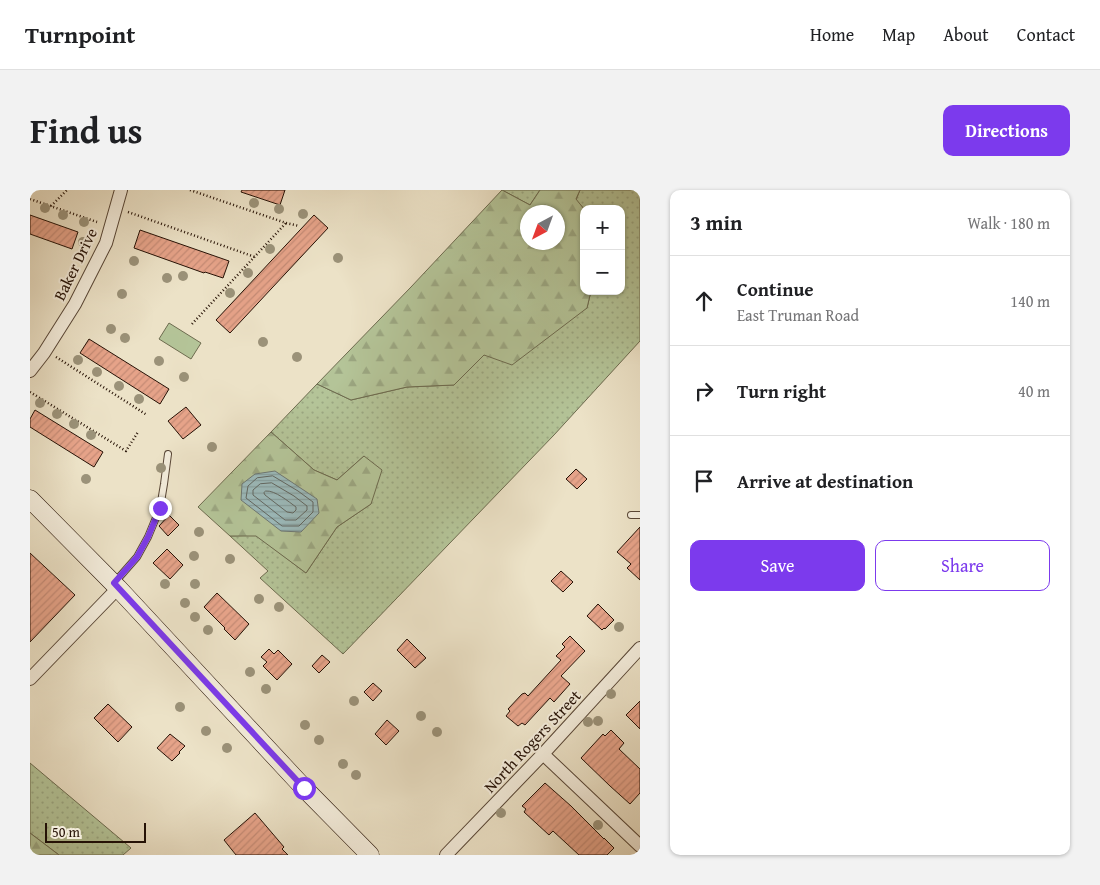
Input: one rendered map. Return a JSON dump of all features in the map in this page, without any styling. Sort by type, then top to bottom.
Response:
[{"type":"main road","points":[[30,499],[116,586],[369,855]]},
{"type":"street","name":"Baker Drive","points":[[30,371],[44,353],[75,304],[106,243],[121,190]]},
{"type":"street","points":[[30,679],[116,586]]},
{"type":"street","name":"North Rogers Street","points":[[446,855],[543,754],[640,648]]},
{"type":"street","points":[[543,754],[640,846]]},
{"type":"lane","points":[[116,586],[137,557],[160,508],[168,454]]},
{"type":"lane","points":[[631,515],[640,515]]},
{"type":"path","points":[[51,206],[67,190]]},
{"type":"path","points":[[190,190],[299,226]]},
{"type":"path","points":[[30,199],[97,222]]},
{"type":"path","points":[[128,212],[255,257]]},
{"type":"path","points":[[192,324],[286,223]]},
{"type":"path","points":[[52,354],[147,414]]},
{"type":"path","points":[[30,392],[126,452],[138,432]]},
{"type":"green space","points":[[502,190],[540,190],[530,205]]},
{"type":"green space","points":[[502,190],[530,205],[540,190],[580,190],[576,199],[581,205],[580,295],[590,295],[587,308],[512,365],[484,355],[454,385],[407,387],[351,400],[317,384]]},
{"type":"green space","points":[[580,190],[640,190],[640,341],[554,435],[343,654],[260,578],[268,571],[230,536],[256,535],[306,573],[337,527],[371,504],[364,456],[337,480],[314,470],[271,432],[317,384],[351,400],[407,387],[454,385],[484,355],[587,308],[590,295],[625,295],[625,205],[580,205],[576,200]]},
{"type":"green space","points":[[169,323],[201,343],[191,359],[159,339]]},
{"type":"green space","points":[[271,432],[314,470],[337,480],[364,456],[382,470],[371,504],[337,527],[306,573],[256,536],[230,536],[198,507]]},
{"type":"green space","points":[[30,763],[131,848],[123,855],[59,855],[30,833]]},
{"type":"green space","points":[[30,833],[59,855],[30,855]]},
{"type":"water","points":[[275,471],[317,499],[319,513],[301,532],[281,531],[241,500],[242,484],[255,474]]},
{"type":"building","points":[[242,190],[285,190],[280,205],[241,192]]},
{"type":"building","points":[[30,215],[78,232],[72,249],[30,234]]},
{"type":"building","points":[[314,215],[328,228],[230,333],[216,320]]},
{"type":"building","points":[[140,230],[229,261],[223,278],[134,248]]},
{"type":"building","points":[[89,339],[169,389],[160,404],[80,353]]},
{"type":"building","points":[[186,407],[201,425],[183,439],[168,421]]},
{"type":"building","points":[[35,410],[103,452],[94,467],[30,427],[30,419]]},
{"type":"building","points":[[576,469],[587,479],[577,489],[566,479]]},
{"type":"building","points":[[169,515],[179,525],[168,536],[159,526]]},
{"type":"building","points":[[640,527],[640,580],[627,568],[631,564],[617,552]]},
{"type":"building","points":[[167,549],[183,565],[170,579],[153,563]]},
{"type":"building","points":[[30,553],[75,595],[30,642]]},
{"type":"building","points":[[561,571],[573,582],[563,592],[551,581]]},
{"type":"building","points":[[217,593],[249,624],[235,640],[204,607]]},
{"type":"building","points":[[598,604],[614,620],[602,630],[587,616]]},
{"type":"building","points":[[570,636],[585,651],[561,676],[570,684],[554,702],[550,698],[525,725],[522,723],[518,726],[506,716],[510,711],[508,709],[522,694],[525,693],[528,696],[561,660],[556,656],[565,647],[562,644]]},
{"type":"building","points":[[407,639],[426,658],[415,668],[397,650]]},
{"type":"building","points":[[269,649],[274,654],[278,650],[292,664],[277,680],[263,666],[267,662],[261,657]]},
{"type":"building","points":[[322,655],[330,662],[319,673],[312,666]]},
{"type":"building","points":[[373,683],[382,691],[373,701],[364,692]]},
{"type":"building","points":[[640,701],[640,729],[626,715]]},
{"type":"building","points":[[108,704],[132,727],[118,742],[94,718]]},
{"type":"building","points":[[387,720],[399,731],[386,745],[375,734]]},
{"type":"building","points":[[611,730],[624,743],[619,749],[640,769],[640,793],[630,804],[581,758],[603,734],[605,736]]},
{"type":"building","points":[[170,734],[185,746],[172,761],[157,748]]},
{"type":"building","points":[[545,783],[614,848],[607,855],[579,855],[553,831],[549,835],[524,812],[526,809],[522,806]]},
{"type":"building","points":[[255,813],[284,847],[282,849],[288,855],[236,855],[224,840]]},
{"type":"route","points":[[160,508],[137,557],[114,583],[304,788]]}]
